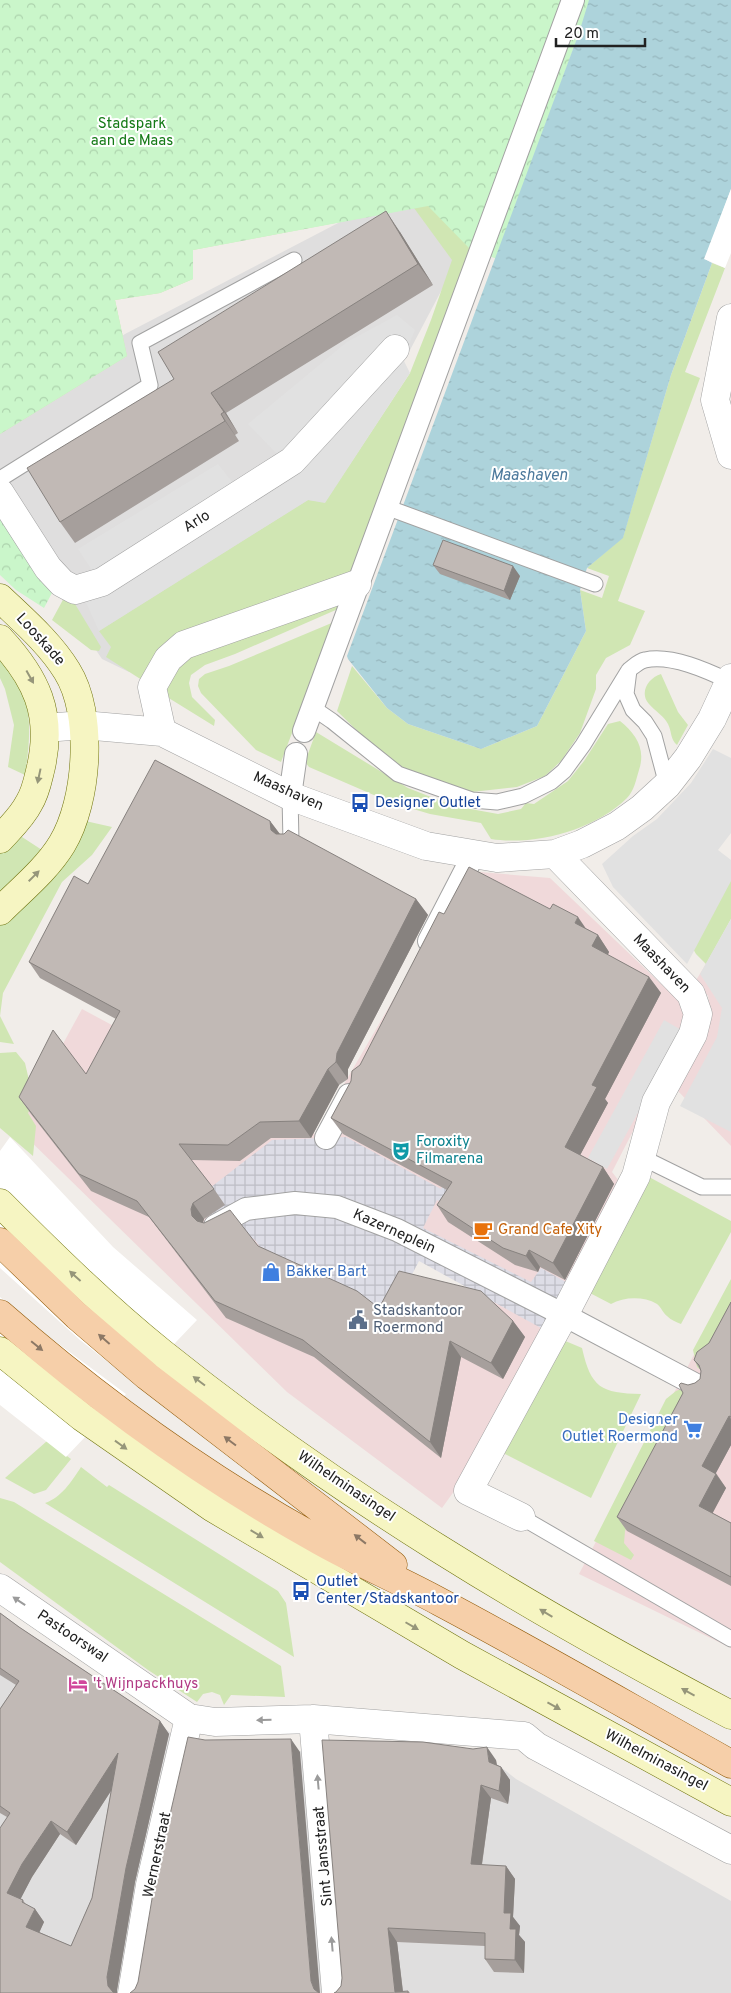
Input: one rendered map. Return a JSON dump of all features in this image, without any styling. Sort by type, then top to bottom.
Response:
[{"type":"main road","name":"Looskade","points":[[0,598],[58,657],[68,672],[76,689],[83,725],[84,759],[80,798],[62,844],[54,855],[0,911]]},
{"type":"main road","name":"Looskade","points":[[0,639],[19,659],[32,679],[41,702],[45,728],[44,755],[36,788],[29,804],[17,821],[0,839]]},
{"type":"main road","name":"Wilhelminasingel","points":[[0,1203],[55,1257],[162,1352],[329,1477],[424,1540],[560,1621],[731,1715]]},
{"type":"main road","name":"Wilhelminasingel","points":[[0,1242],[77,1316],[147,1376],[440,1602]]},
{"type":"main road","name":"Wilhelminasingel","points":[[0,1314],[68,1370],[192,1462],[314,1538],[440,1602],[731,1764]]},
{"type":"main road","name":"Wilhelminasingel","points":[[0,1351],[82,1417],[213,1508],[462,1655],[731,1802]]},
{"type":"street","points":[[304,731],[358,584],[391,509],[573,0]]},
{"type":"street","points":[[731,318],[715,400],[731,455]]},
{"type":"street","name":"Arlo","points":[[0,493],[48,568],[62,583],[75,590],[102,582],[292,461],[395,349]]},
{"type":"street","points":[[162,732],[152,687],[168,659],[184,645],[358,584]]},
{"type":"street","name":"Maashaven","points":[[83,725],[162,732],[290,796],[426,846],[497,858],[555,854],[582,844],[617,826],[642,808],[667,785],[688,758],[712,719],[731,681]]},
{"type":"street","points":[[45,728],[83,725]]},
{"type":"street","points":[[290,796],[296,754]]},
{"type":"street","points":[[419,960],[474,854]]},
{"type":"street","name":"Maashaven","points":[[555,854],[691,994],[698,1014],[693,1034],[656,1102],[642,1157]]},
{"type":"street","points":[[326,1138],[351,1092]]},
{"type":"street","points":[[521,1517],[468,1491],[564,1315],[636,1176],[642,1157]]},
{"type":"street","name":"Kazerneplein","points":[[215,1226],[246,1210],[295,1203],[337,1206],[396,1230],[564,1315],[698,1386]]},
{"type":"street","name":"Pastoorswal","points":[[0,1588],[189,1718],[215,1722],[313,1719]]},
{"type":"street","name":"Wernerstraat","points":[[132,1993],[150,1885],[189,1718]]},
{"type":"street","points":[[313,1719],[524,1736],[536,1746],[731,1850]]},
{"type":"street","name":"Sint Jansstraat","points":[[313,1719],[336,1993]]},
{"type":"lane","points":[[0,479],[150,385],[140,343],[294,260]]},
{"type":"lane","points":[[391,509],[595,584]]},
{"type":"lane","points":[[313,708],[398,774],[472,800],[497,802],[523,796],[551,782],[564,772],[629,670],[643,660],[663,659],[691,666],[731,681]]},
{"type":"lane","points":[[629,670],[626,694],[633,710],[645,722],[654,736],[667,785]]},
{"type":"lane","points":[[290,796],[290,842]]},
{"type":"lane","points":[[642,1157],[702,1187],[731,1187]]},
{"type":"lane","points":[[521,1517],[731,1639]]},
{"type":"shaded area","points":[[411,185],[469,238],[320,521],[129,672],[102,659],[0,507],[0,416],[125,334]]},
{"type":"shaded area","points":[[397,315],[415,330],[403,359],[410,373],[325,503],[308,500],[99,631],[84,598],[103,587],[78,549],[218,464],[233,483],[277,454],[248,424],[347,342]]},
{"type":"shaded area","points":[[713,749],[731,758],[731,833],[718,850],[731,860],[731,881],[687,964],[613,887],[602,864],[633,836],[657,819],[691,783]]},
{"type":"shaded area","points":[[468,871],[550,878],[680,1002],[687,1026],[612,1172],[623,1186],[563,1303],[291,1175],[404,1282],[556,1316],[475,1462],[442,1508],[287,1392],[17,1128],[82,1009],[315,1134]]},
{"type":"shaded area","points":[[731,919],[731,1132],[680,1106],[717,1037],[722,1008],[700,974]]},
{"type":"shaded area","points":[[731,922],[731,1146],[677,1090],[711,1020],[708,996],[695,982]]},
{"type":"shaded area","points":[[664,1020],[683,1031],[607,1169],[588,1158]]},
{"type":"shaded area","points":[[346,1137],[441,1189],[452,1168],[454,1209],[437,1200],[423,1228],[531,1282],[541,1268],[566,1282],[541,1328],[419,1261],[391,1315],[271,1261],[254,1239],[237,1250],[197,1198],[272,1140]]},
{"type":"shaded area","name":"Designer Outlet Roermond","points":[[731,1284],[731,1648],[579,1574]]},
{"type":"shaded area","points":[[0,1615],[190,1746],[492,1760],[516,1779],[731,1901],[731,1993],[0,1993]]},
{"type":"green space","name":"Stadspark aan de Maas","points":[[0,0],[591,0],[497,259],[470,249],[428,206],[193,250],[193,279],[160,293],[115,300],[127,356],[0,434]]},
{"type":"green space","points":[[0,99],[503,159],[355,568],[343,581],[182,639],[145,682],[106,657],[111,647],[99,631],[308,500],[325,502],[410,373],[452,260],[414,208],[193,250],[193,279],[160,293],[115,300],[127,356],[0,434]]},
{"type":"green space","points":[[712,263],[725,268],[685,372],[700,378],[618,601],[645,611],[630,645],[606,658],[596,675],[596,689],[580,733],[561,761],[545,776],[517,787],[472,792],[402,769],[384,757],[337,711],[352,666],[387,708],[408,724],[481,749],[537,726],[586,631],[580,590],[602,598],[609,576],[587,568],[623,537],[671,375]]},
{"type":"green space","points":[[0,513],[44,585],[53,591],[44,608],[16,590],[0,575]]},
{"type":"green space","points":[[65,596],[72,599],[101,647],[99,651],[91,650],[52,620]]},
{"type":"green space","points":[[342,599],[338,609],[235,654],[205,665],[191,675],[189,683],[192,697],[215,720],[214,726],[159,692],[187,653]]},
{"type":"green space","points":[[334,622],[281,762],[256,750],[201,693],[198,686],[199,679],[205,674],[229,666]]},
{"type":"green space","points":[[0,653],[22,690],[28,711],[29,743],[25,775],[8,767],[14,725],[5,689],[0,678]]},
{"type":"green space","points":[[661,674],[678,712],[688,725],[677,745],[673,740],[666,721],[646,700],[646,686],[652,679]]},
{"type":"green space","points":[[620,721],[631,731],[640,749],[641,762],[633,789],[627,798],[598,819],[582,827],[545,838],[508,841],[491,839],[481,823],[430,814],[390,802],[309,767],[305,762],[316,732],[408,788],[454,806],[498,814],[521,809],[526,803],[534,804],[568,781],[584,761],[608,724]]},
{"type":"green space","points":[[81,820],[112,827],[92,855],[62,882],[3,993],[0,1016],[0,918]]},
{"type":"green space","points":[[19,835],[42,850],[0,893],[0,850]]},
{"type":"green space","points":[[731,875],[731,919],[706,964],[692,947]]},
{"type":"green space","points":[[0,1016],[14,1044],[0,1042]]},
{"type":"green space","points":[[16,1052],[25,1063],[34,1102],[28,1113],[36,1126],[33,1156],[0,1128],[0,1053]]},
{"type":"green space","points":[[649,1177],[731,1221],[731,1232],[681,1324],[674,1321],[652,1301],[634,1298],[611,1304],[588,1292]]},
{"type":"green space","points":[[731,1279],[731,1331],[703,1372],[697,1367],[693,1350]]},
{"type":"green space","points":[[563,1340],[582,1348],[589,1372],[600,1386],[616,1392],[641,1394],[591,1498],[503,1453]]},
{"type":"green space","points":[[684,1388],[694,1390],[625,1531],[624,1543],[634,1555],[631,1560],[594,1541],[666,1399],[676,1391]]},
{"type":"green space","points":[[47,1441],[71,1459],[46,1490],[34,1494],[5,1478]]},
{"type":"green space","points":[[81,1467],[107,1487],[109,1485],[278,1591],[286,1603],[294,1657],[45,1503],[61,1493]]},
{"type":"green space","points":[[0,1498],[14,1502],[281,1666],[285,1697],[231,1695],[224,1705],[220,1695],[212,1692],[203,1694],[197,1702],[148,1670],[0,1562]]},
{"type":"water","name":"Maashaven","points":[[589,0],[731,0],[731,189],[705,259],[712,263],[671,375],[623,538],[587,568],[580,590],[586,631],[537,726],[481,749],[408,724],[387,708],[347,656],[579,33]]},
{"type":"pier","points":[[731,189],[731,253],[725,268],[704,259]]},
{"type":"pier","points":[[10,1137],[113,1247],[197,1320],[136,1384],[80,1340],[0,1268],[0,1151]]},
{"type":"pier","points":[[0,1297],[44,1333],[126,1394],[66,1457],[0,1405]]},
{"type":"building","points":[[386,211],[418,264],[211,393],[224,412],[221,414],[225,421],[60,522],[27,468],[174,379],[158,352]]},
{"type":"building","points":[[443,540],[513,566],[504,591],[433,565]]},
{"type":"building","points":[[155,760],[270,821],[271,830],[276,834],[284,834],[288,830],[416,899],[337,1053],[336,1062],[328,1069],[299,1121],[260,1122],[228,1145],[179,1144],[214,1189],[193,1203],[191,1209],[192,1216],[197,1221],[204,1223],[230,1210],[258,1246],[357,1291],[379,1308],[399,1271],[481,1291],[513,1321],[491,1363],[450,1341],[430,1442],[303,1340],[215,1301],[137,1201],[79,1174],[19,1097],[53,1030],[86,1074],[120,1011],[29,962],[74,876],[88,884]]},
{"type":"building","points":[[469,867],[550,909],[553,904],[578,917],[575,923],[598,935],[592,946],[649,977],[592,1085],[597,1087],[565,1147],[603,1167],[553,1263],[529,1250],[526,1256],[503,1248],[437,1205],[452,1182],[331,1118],[351,1081],[352,1071],[360,1065],[439,912],[444,914]]},
{"type":"building","points":[[731,1302],[731,1417],[729,1416],[702,1466],[716,1474],[699,1506],[731,1523],[731,1577],[617,1517],[683,1393],[679,1385],[681,1383],[688,1385],[695,1383],[700,1379],[701,1371],[699,1365],[694,1360],[697,1352],[709,1343]]},
{"type":"building","points":[[0,1613],[160,1721],[126,1868],[107,1977],[108,1986],[115,1993],[0,1993],[0,1828],[10,1813],[0,1806],[0,1709],[19,1681],[0,1668]],"holes":[[[118,1753],[92,1898],[71,1946],[26,1927],[35,1909],[22,1902],[23,1900],[7,1893],[22,1864],[51,1821],[67,1832]]]},
{"type":"building","points":[[188,1737],[205,1740],[291,1739],[311,1981],[314,1989],[319,1993],[130,1993],[135,1989],[138,1982],[156,1875]]},
{"type":"building","points":[[322,1740],[423,1742],[473,1749],[487,1747],[489,1762],[501,1767],[499,1791],[481,1785],[471,1864],[506,1866],[504,1913],[511,1913],[510,1929],[516,1929],[515,1960],[485,1959],[485,1933],[388,1928],[395,1992],[408,1991],[408,1993],[334,1993],[341,1986],[342,1978]]},
{"type":"place","name":"Designer Outlet","points":[[360,803]]},
{"type":"place","name":"Foroxity Filmarena","points":[[401,1151]]},
{"type":"place","name":"Grand Cafe Xity","points":[[483,1230]]},
{"type":"place","name":"Bakker Bart","points":[[271,1272]]},
{"type":"place","name":"Stadskantoor Roermond","points":[[358,1320]]},
{"type":"place","name":"Designer Outlet Roermond","points":[[693,1429]]},
{"type":"place","name":"Outlet Center/Stadskantoor","points":[[301,1591]]},
{"type":"place","name":"'t Wijnpackhuys","points":[[78,1684]]}]
